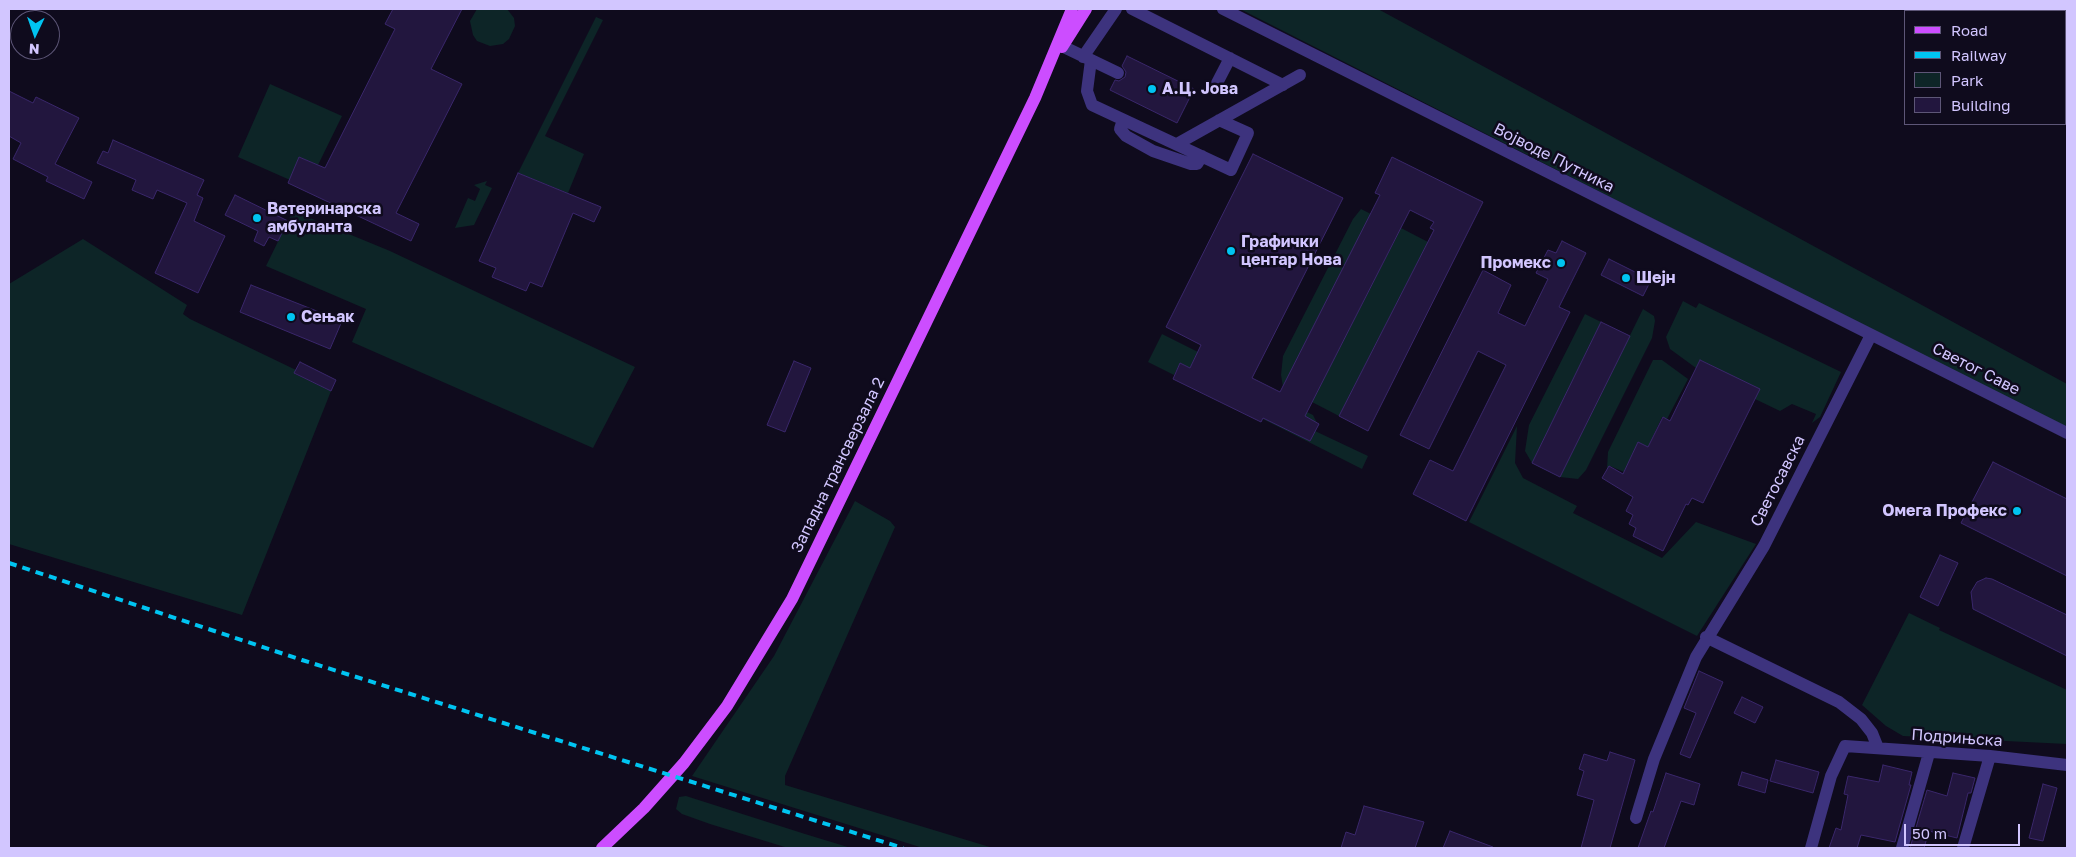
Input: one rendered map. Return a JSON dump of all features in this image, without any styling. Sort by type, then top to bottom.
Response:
[{"type":"main road","name":"Западна трансверзала 2","points":[[602,848],[644,808],[684,763],[727,706],[792,598],[1051,63],[1072,9]]},
{"type":"main road","name":"Западна трансверзала 2","points":[[1051,63],[1086,9]]},
{"type":"street","points":[[1116,9],[1087,58],[1087,91],[1092,105],[1231,170],[1248,133],[1220,120]]},
{"type":"street","points":[[1132,9],[1283,85]]},
{"type":"street","name":"Војводе Путника","points":[[1223,9],[1871,335]]},
{"type":"street","points":[[1066,48],[1118,73]]},
{"type":"street","points":[[1216,85],[1230,58]]},
{"type":"street","points":[[1177,144],[1300,75]]},
{"type":"street","points":[[1123,120],[1120,129],[1126,136],[1153,151],[1191,164],[1197,164],[1202,156]]},
{"type":"street","name":"Светог Саве","points":[[1871,335],[2067,433]]},
{"type":"street","name":"Светосавска","points":[[1636,818],[1664,732],[1706,637],[1726,609],[1764,546],[1871,335]]},
{"type":"street","points":[[1706,637],[1839,702],[1862,719],[1872,733],[1878,748]]},
{"type":"street","name":"Подрињска","points":[[1812,848],[1834,769],[1845,746],[1928,754],[1990,756],[2067,765]]},
{"type":"street","points":[[1902,848],[1928,754]]},
{"type":"street","points":[[1963,848],[1990,756]]},
{"type":"green space","points":[[477,9],[507,9],[514,18],[515,26],[509,39],[503,44],[490,46],[477,41],[473,35],[470,21]]},
{"type":"green space","points":[[1240,9],[1378,9],[2067,384],[2067,429]]},
{"type":"green space","points":[[596,17],[603,20],[545,136],[584,154],[568,193],[518,173]]},
{"type":"green space","points":[[270,84],[342,116],[318,165],[299,157],[290,180],[238,157]]},
{"type":"green space","points":[[487,181],[485,185],[492,188],[474,225],[455,228],[468,198],[475,201],[480,189],[474,185]]},
{"type":"green space","points":[[1361,209],[1371,214],[1283,387],[1281,375],[1283,356],[1353,219]]},
{"type":"green space","points":[[293,211],[390,251],[635,367],[593,448],[352,342],[366,309],[266,266]]},
{"type":"green space","points":[[1401,228],[1428,242],[1339,416],[1312,402]]},
{"type":"green space","points":[[83,239],[187,305],[183,314],[190,319],[296,370],[295,374],[331,391],[242,615],[9,544],[9,284]]},
{"type":"green space","points":[[1683,301],[1696,308],[1699,303],[1841,372],[1820,417],[1812,423],[1816,414],[1792,404],[1780,411],[1755,399],[1720,370],[1700,360],[1696,368],[1670,349],[1666,337]]},
{"type":"green space","points":[[1643,309],[1654,316],[1652,338],[1586,470],[1578,479],[1560,477]]},
{"type":"green space","points":[[1585,314],[1601,322],[1532,463],[1525,451],[1529,425]]},
{"type":"green space","points":[[1162,334],[1198,352],[1190,368],[1180,363],[1174,375],[1148,362]]},
{"type":"green space","points":[[1653,360],[1662,360],[1688,379],[1667,419],[1662,417],[1648,447],[1638,442],[1624,472],[1610,466],[1607,469],[1608,452]]},
{"type":"green space","points":[[1274,396],[1313,415],[1317,423],[1274,402],[1265,419],[1310,441],[1315,431],[1368,456],[1362,469],[1263,419]]},
{"type":"green space","points":[[1517,426],[1515,463],[1523,478],[1577,506],[1573,513],[1662,558],[1696,522],[1756,544],[1697,636],[1469,522]]},
{"type":"green space","points":[[855,501],[890,521],[895,527],[785,776],[785,785],[993,848],[923,848],[692,776],[774,656]]},
{"type":"green space","points":[[1909,613],[1940,628],[1939,630],[2067,690],[2067,744],[1903,736],[1886,726],[1862,705]]},
{"type":"green space","points":[[686,796],[851,848],[788,848],[710,824],[682,814],[676,809],[679,797]]},
{"type":"building","points":[[393,9],[462,9],[431,69],[462,84],[396,213],[419,224],[411,241],[288,183],[299,157],[325,168],[395,29],[385,24]]},
{"type":"building","name":"А.Ц. Јова","points":[[1127,56],[1194,89],[1177,123],[1110,90],[1115,80],[1119,81],[1125,77],[1126,72],[1122,66]]},
{"type":"building","points":[[9,91],[33,103],[36,97],[79,118],[55,164],[92,182],[84,199],[46,181],[48,177],[13,159],[21,143],[9,136]]},
{"type":"building","points":[[113,140],[204,180],[197,195],[203,198],[194,221],[225,236],[198,293],[155,273],[187,203],[157,190],[153,199],[132,190],[136,180],[97,163],[103,151],[108,153]]},
{"type":"building","points":[[1253,154],[1343,198],[1252,378],[1280,392],[1380,195],[1375,193],[1392,157],[1483,202],[1368,431],[1339,416],[1434,230],[1430,228],[1434,222],[1410,210],[1305,416],[1319,424],[1310,441],[1263,418],[1261,422],[1173,379],[1180,363],[1190,368],[1201,345],[1166,327]]},
{"type":"building","points":[[518,173],[601,207],[594,222],[573,213],[542,287],[530,282],[526,291],[492,277],[496,268],[479,261]]},
{"type":"building","name":"Ветеринарска амбуланта","points":[[235,195],[288,221],[278,241],[269,237],[264,246],[254,241],[258,231],[225,215]]},
{"type":"building","points":[[1562,241],[1586,253],[1559,307],[1570,312],[1466,521],[1413,494],[1430,460],[1453,471],[1506,365],[1478,351],[1429,449],[1400,435],[1483,270],[1511,285],[1498,313],[1525,326],[1548,279],[1536,273],[1548,250],[1556,253]]},
{"type":"building","name":"Шејн","points":[[1609,259],[1651,280],[1643,296],[1601,275]]},
{"type":"building","name":"Сењак","points":[[251,285],[342,321],[330,349],[240,312]]},
{"type":"building","points":[[1601,322],[1630,336],[1560,477],[1532,463]]},
{"type":"building","points":[[1700,360],[1760,389],[1703,503],[1692,498],[1688,505],[1686,504],[1663,551],[1633,536],[1636,528],[1629,524],[1633,515],[1626,511],[1633,497],[1602,478],[1609,466],[1623,474],[1638,442],[1648,447],[1663,417],[1670,421]]},
{"type":"building","points":[[794,361],[811,368],[785,432],[767,425]]},
{"type":"building","points":[[300,362],[336,380],[331,391],[294,373]]},
{"type":"building","name":"Омега Профекс","points":[[1993,462],[2067,499],[2067,576],[1961,523]]},
{"type":"building","points":[[1940,555],[1958,563],[1938,606],[1920,597]]},
{"type":"building","points":[[1986,578],[1992,579],[2067,615],[2067,656],[1973,609],[1971,592],[1977,582]]},
{"type":"building","points":[[1699,671],[1723,682],[1690,758],[1680,754],[1696,713],[1684,708]]},
{"type":"building","points":[[1742,697],[1763,707],[1755,723],[1734,713]]},
{"type":"building","points":[[1610,752],[1635,760],[1610,848],[1581,848],[1594,800],[1577,795],[1584,771],[1579,769],[1584,754],[1607,761]]},
{"type":"building","points":[[1776,760],[1819,772],[1813,793],[1770,781]]},
{"type":"building","points":[[1883,765],[1912,772],[1909,785],[1911,785],[1895,842],[1861,835],[1857,848],[1829,848],[1836,828],[1841,830],[1848,795],[1844,794],[1848,776],[1879,782]]},
{"type":"building","points":[[1742,772],[1768,780],[1765,793],[1738,785]]},
{"type":"building","points":[[1666,773],[1700,784],[1694,805],[1681,801],[1664,848],[1638,848],[1651,811],[1653,812]]},
{"type":"building","points":[[1953,773],[1975,778],[1971,793],[1968,793],[1957,838],[1929,831],[1924,848],[1910,848],[1927,790],[1947,796]]},
{"type":"building","points":[[2043,784],[2057,788],[2043,841],[2029,838]]},
{"type":"building","points":[[1364,806],[1424,822],[1415,848],[1341,848],[1346,832],[1355,835]]},
{"type":"building","points":[[1450,831],[1493,847],[1493,848],[1443,848]]},
{"type":"railway","points":[[9,563],[302,660],[903,848]]},
{"type":"place","name":"А.Ц. Јова","points":[[1152,89]]},
{"type":"place","name":"Ветеринарска амбуланта","points":[[257,218]]},
{"type":"place","name":"Графички центар Нова","points":[[1231,251]]},
{"type":"place","name":"Промекс","points":[[1561,263]]},
{"type":"place","name":"Шејн","points":[[1626,278]]},
{"type":"place","name":"Сењак","points":[[291,317]]},
{"type":"place","name":"Омега Профекс","points":[[2017,511]]}]
